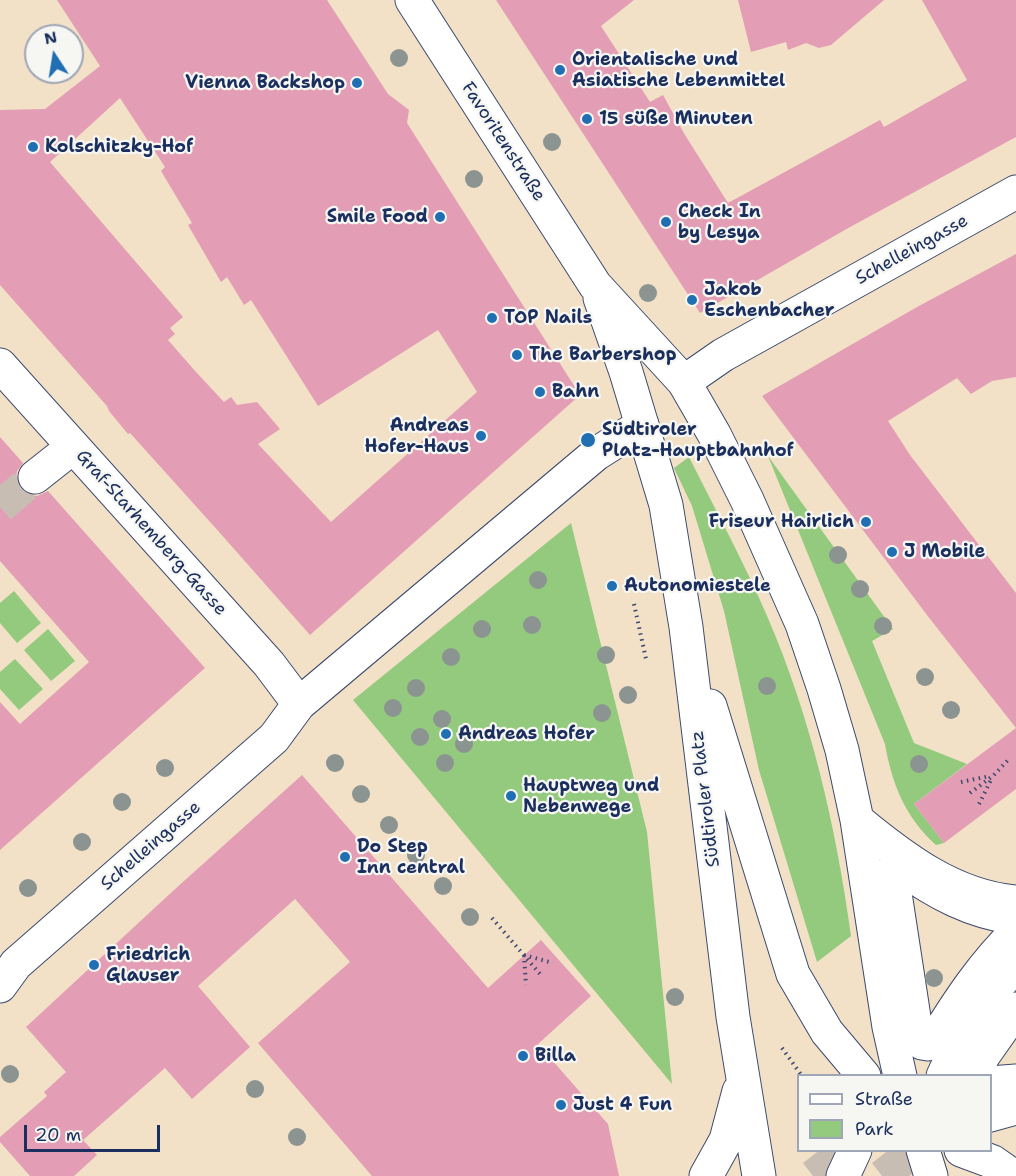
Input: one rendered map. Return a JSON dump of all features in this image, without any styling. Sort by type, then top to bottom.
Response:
[{"type":"main road","name":"Favoritenstraße","points":[[412,0],[595,285],[684,382]]},
{"type":"main road","name":"Schelleingasse","points":[[684,382],[723,355],[1016,192]]},
{"type":"main road","name":"Favoritenstraße","points":[[595,285],[642,425]]},
{"type":"main road","name":"Graf-Starhemberg-Gasse","points":[[0,365],[269,664],[299,704]]},
{"type":"main road","points":[[684,382],[714,434],[742,490],[802,624],[824,689],[842,750],[857,820],[889,1027],[900,1074]]},
{"type":"main road","points":[[299,704],[596,454],[642,425]]},
{"type":"main road","name":"Südtiroler Platz","points":[[642,425],[666,505],[686,627],[742,1080],[759,1176]]},
{"type":"main road","points":[[35,477],[73,447]]},
{"type":"main road","points":[[686,627],[793,974],[827,1032],[862,1074]]},
{"type":"main road","name":"Schelleingasse","points":[[0,986],[16,964],[274,738],[299,704]]},
{"type":"main road","points":[[857,820],[898,855],[935,876],[973,894],[1016,902]]},
{"type":"main road","points":[[1016,918],[961,904],[932,889],[900,867],[893,870],[917,1037],[922,1043],[928,1044],[934,1041],[973,982],[997,951],[1016,932]]},
{"type":"main road","points":[[944,1074],[965,1034],[991,993],[1016,967]]},
{"type":"main road","points":[[975,1074],[983,1056],[1016,1008]]},
{"type":"main road","points":[[880,1074],[889,1027]]},
{"type":"main road","points":[[706,1176],[726,1140],[742,1080]]},
{"type":"main road","points":[[992,1083],[1016,1081]]},
{"type":"main road","points":[[992,1114],[1016,1108]]},
{"type":"main road","points":[[843,1176],[854,1152]]},
{"type":"main road","points":[[904,1176],[911,1152]]},
{"type":"main road","points":[[924,1152],[931,1176]]},
{"type":"main road","points":[[965,1152],[1003,1169]]},
{"type":"path","points":[[970,793],[994,775],[1008,760]]},
{"type":"path","points":[[961,782],[994,775]]},
{"type":"path","points":[[979,804],[994,775]]},
{"type":"path","points":[[492,918],[540,974]]},
{"type":"path","points":[[524,954],[553,963]]},
{"type":"path","points":[[524,954],[526,985]]},
{"type":"path","points":[[782,1048],[801,1074]]},
{"type":"green space","points":[[768,456],[893,629],[872,641],[914,743],[967,764],[914,804],[944,843],[936,845],[925,834],[908,811],[896,786],[885,744]]},
{"type":"green space","points":[[689,457],[739,556],[783,654],[820,773],[838,854],[851,936],[817,962],[759,770],[724,611],[692,506],[674,468]]},
{"type":"green space","points":[[571,523],[647,832],[672,1084],[353,700]]},
{"type":"green space","points":[[14,591],[41,623],[17,643],[0,623],[0,603]]},
{"type":"green space","points":[[48,629],[75,661],[51,681],[24,650]]},
{"type":"green space","points":[[15,659],[43,689],[19,710],[0,689],[0,672]]},
{"type":"building","points":[[57,0],[327,0],[388,94],[409,110],[407,123],[580,395],[310,635],[130,433],[128,434],[107,406],[0,285],[0,110],[45,109],[77,84],[84,84],[84,79],[100,66],[84,41],[84,24],[73,24]],"holes":[[[120,98],[165,167],[161,171],[192,223],[188,225],[221,282],[227,277],[244,305],[251,300],[318,406],[438,330],[477,392],[331,522],[258,444],[280,429],[257,402],[237,405],[231,397],[224,402],[168,340],[175,334],[170,328],[183,317],[50,162]]]},
{"type":"building","points":[[496,0],[634,0],[601,26],[650,102],[663,95],[728,203],[880,120],[884,127],[967,80],[922,0],[1016,0],[1016,137],[850,227],[700,313]]},
{"type":"building","points":[[738,0],[884,0],[831,45],[819,48],[806,43],[788,50],[786,42],[751,52]]},
{"type":"building","points":[[1016,254],[1016,377],[992,381],[971,394],[957,378],[888,421],[910,455],[1016,593],[1016,728],[930,619],[762,396],[917,307]]},
{"type":"building","points":[[0,437],[23,463],[17,471],[16,479],[21,489],[29,495],[37,496],[48,491],[205,668],[0,850],[0,702],[20,724],[89,662],[0,561]]},
{"type":"building","points":[[1016,728],[1016,789],[944,843],[914,804]]},
{"type":"building","points":[[302,775],[488,988],[541,940],[591,996],[538,1044],[608,1124],[619,1176],[372,1176],[258,1043],[350,962],[295,899],[198,986],[250,1047],[192,1099],[165,1068],[83,1140],[97,1155],[74,1176],[30,1176],[0,1142],[0,1137],[47,1096],[44,1092],[66,1072],[26,1027]]},
{"type":"tunnel","points":[[0,507],[35,477]]},
{"type":"tunnel","points":[[813,1176],[844,1152]]},
{"type":"tunnel","points":[[882,1176],[913,1152]]},
{"type":"place","name":"Orientalische und Asiatische Lebenmittel","points":[[560,70]]},
{"type":"place","name":"Vienna Backshop","points":[[357,83]]},
{"type":"place","name":"15 süße Minuten","points":[[587,119]]},
{"type":"place","name":"Kolschitzky-Hof","points":[[33,147]]},
{"type":"place","name":"Smile Food","points":[[440,217]]},
{"type":"place","name":"Check In by Lesya","points":[[666,222]]},
{"type":"place","name":"Jakob Eschenbacher","points":[[692,300]]},
{"type":"place","name":"TOP Nails","points":[[492,318]]},
{"type":"place","name":"The Barbershop","points":[[517,355]]},
{"type":"place","name":"Bahn","points":[[540,392]]},
{"type":"place","name":"Andreas Hofer-Haus","points":[[481,436]]},
{"type":"place","name":"Südtiroler Platz-Hauptbahnhof","points":[[588,440]]},
{"type":"place","name":"Friseur Hairlich","points":[[866,522]]},
{"type":"place","name":"J Mobile","points":[[892,552]]},
{"type":"place","name":"Autonomiestele","points":[[612,586]]},
{"type":"place","name":"Andreas Hofer","points":[[446,734]]},
{"type":"place","name":"Hauptweg und Nebenwege","points":[[511,796]]},
{"type":"place","name":"Do Step Inn central","points":[[345,857]]},
{"type":"place","name":"Friedrich Glauser","points":[[94,965]]},
{"type":"place","name":"Billa","points":[[523,1056]]},
{"type":"place","name":"Just 4 Fun","points":[[561,1105]]}]
